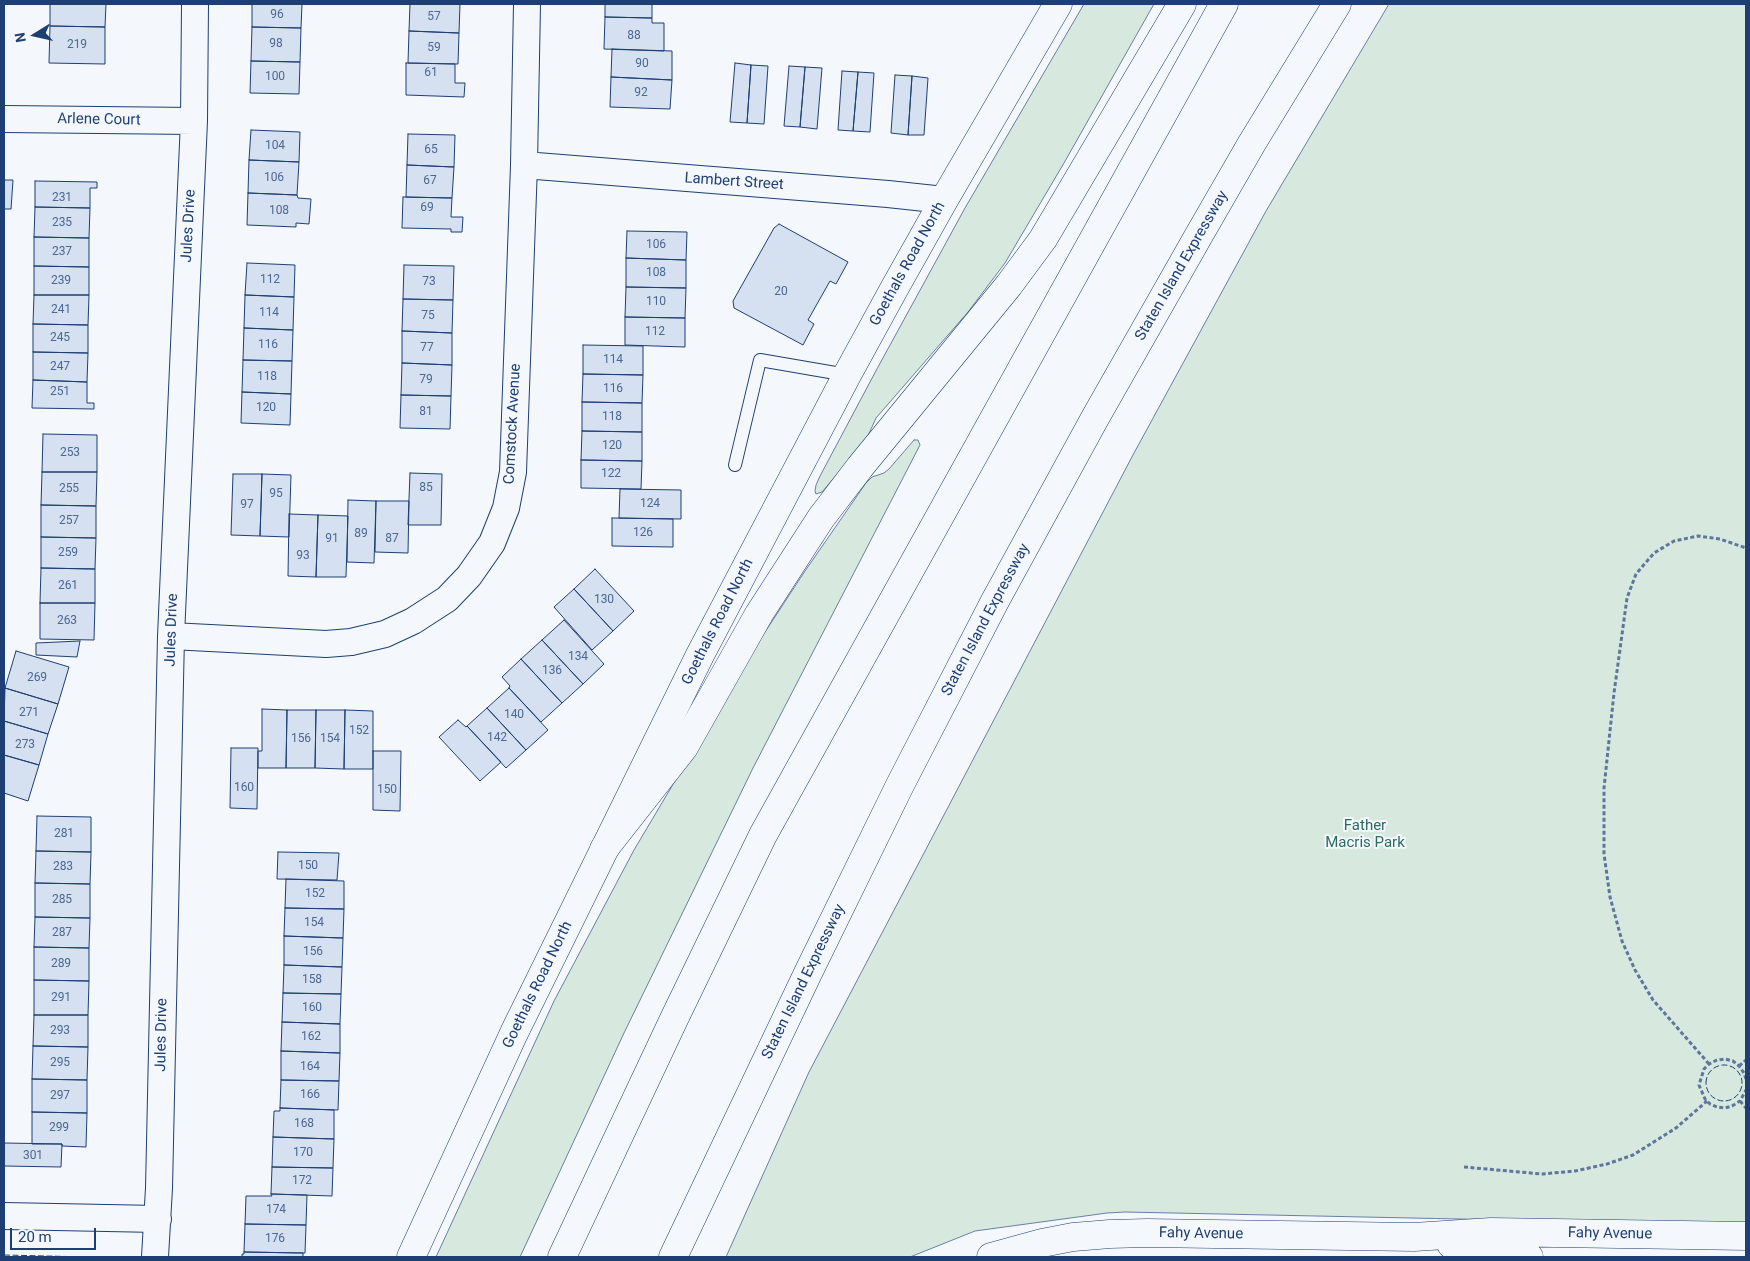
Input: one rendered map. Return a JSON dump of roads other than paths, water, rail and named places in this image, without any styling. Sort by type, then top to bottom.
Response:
[{"type":"main road","name":"Goethals Road North","points":[[411,1257],[518,1025],[700,655],[847,375],[944,200],[1058,4]]},
{"type":"main road","points":[[604,849],[684,747],[759,614],[822,518],[860,467],[1009,285],[1043,239],[1182,4]]},
{"type":"main road","points":[[562,1257],[657,1054],[763,835],[1224,4]]},
{"type":"main road","name":"Staten Island Expressway","points":[[673,1257],[808,973],[905,776],[995,601],[1095,418],[1204,226],[1337,4]]},
{"type":"main road","name":"Fahy Avenue","points":[[991,1257],[1042,1243],[1073,1237],[1110,1234],[1414,1237],[1491,1232],[1746,1236]]},
{"type":"main road","name":"Fahy Avenue","points":[[1414,1237],[1529,1257]]},
{"type":"street","name":"Jules Drive","points":[[155,1257],[158,1218],[171,636],[194,121],[195,4]]},
{"type":"street","name":"Comstock Avenue","points":[[171,636],[326,644],[351,642],[384,634],[413,621],[447,599],[469,576],[492,543],[506,508],[513,472],[524,165],[527,4]]},
{"type":"street","name":"Arlene Court","points":[[4,119],[194,121]]},
{"type":"street","name":"Lambert Street","points":[[524,165],[944,200]]},
{"type":"street","points":[[4,1216],[158,1218]]},
{"type":"lane","points":[[735,465],[760,360],[847,375]]},
{"type":"park label","name":"Father Macris Park","points":[[1365,834]]}]
